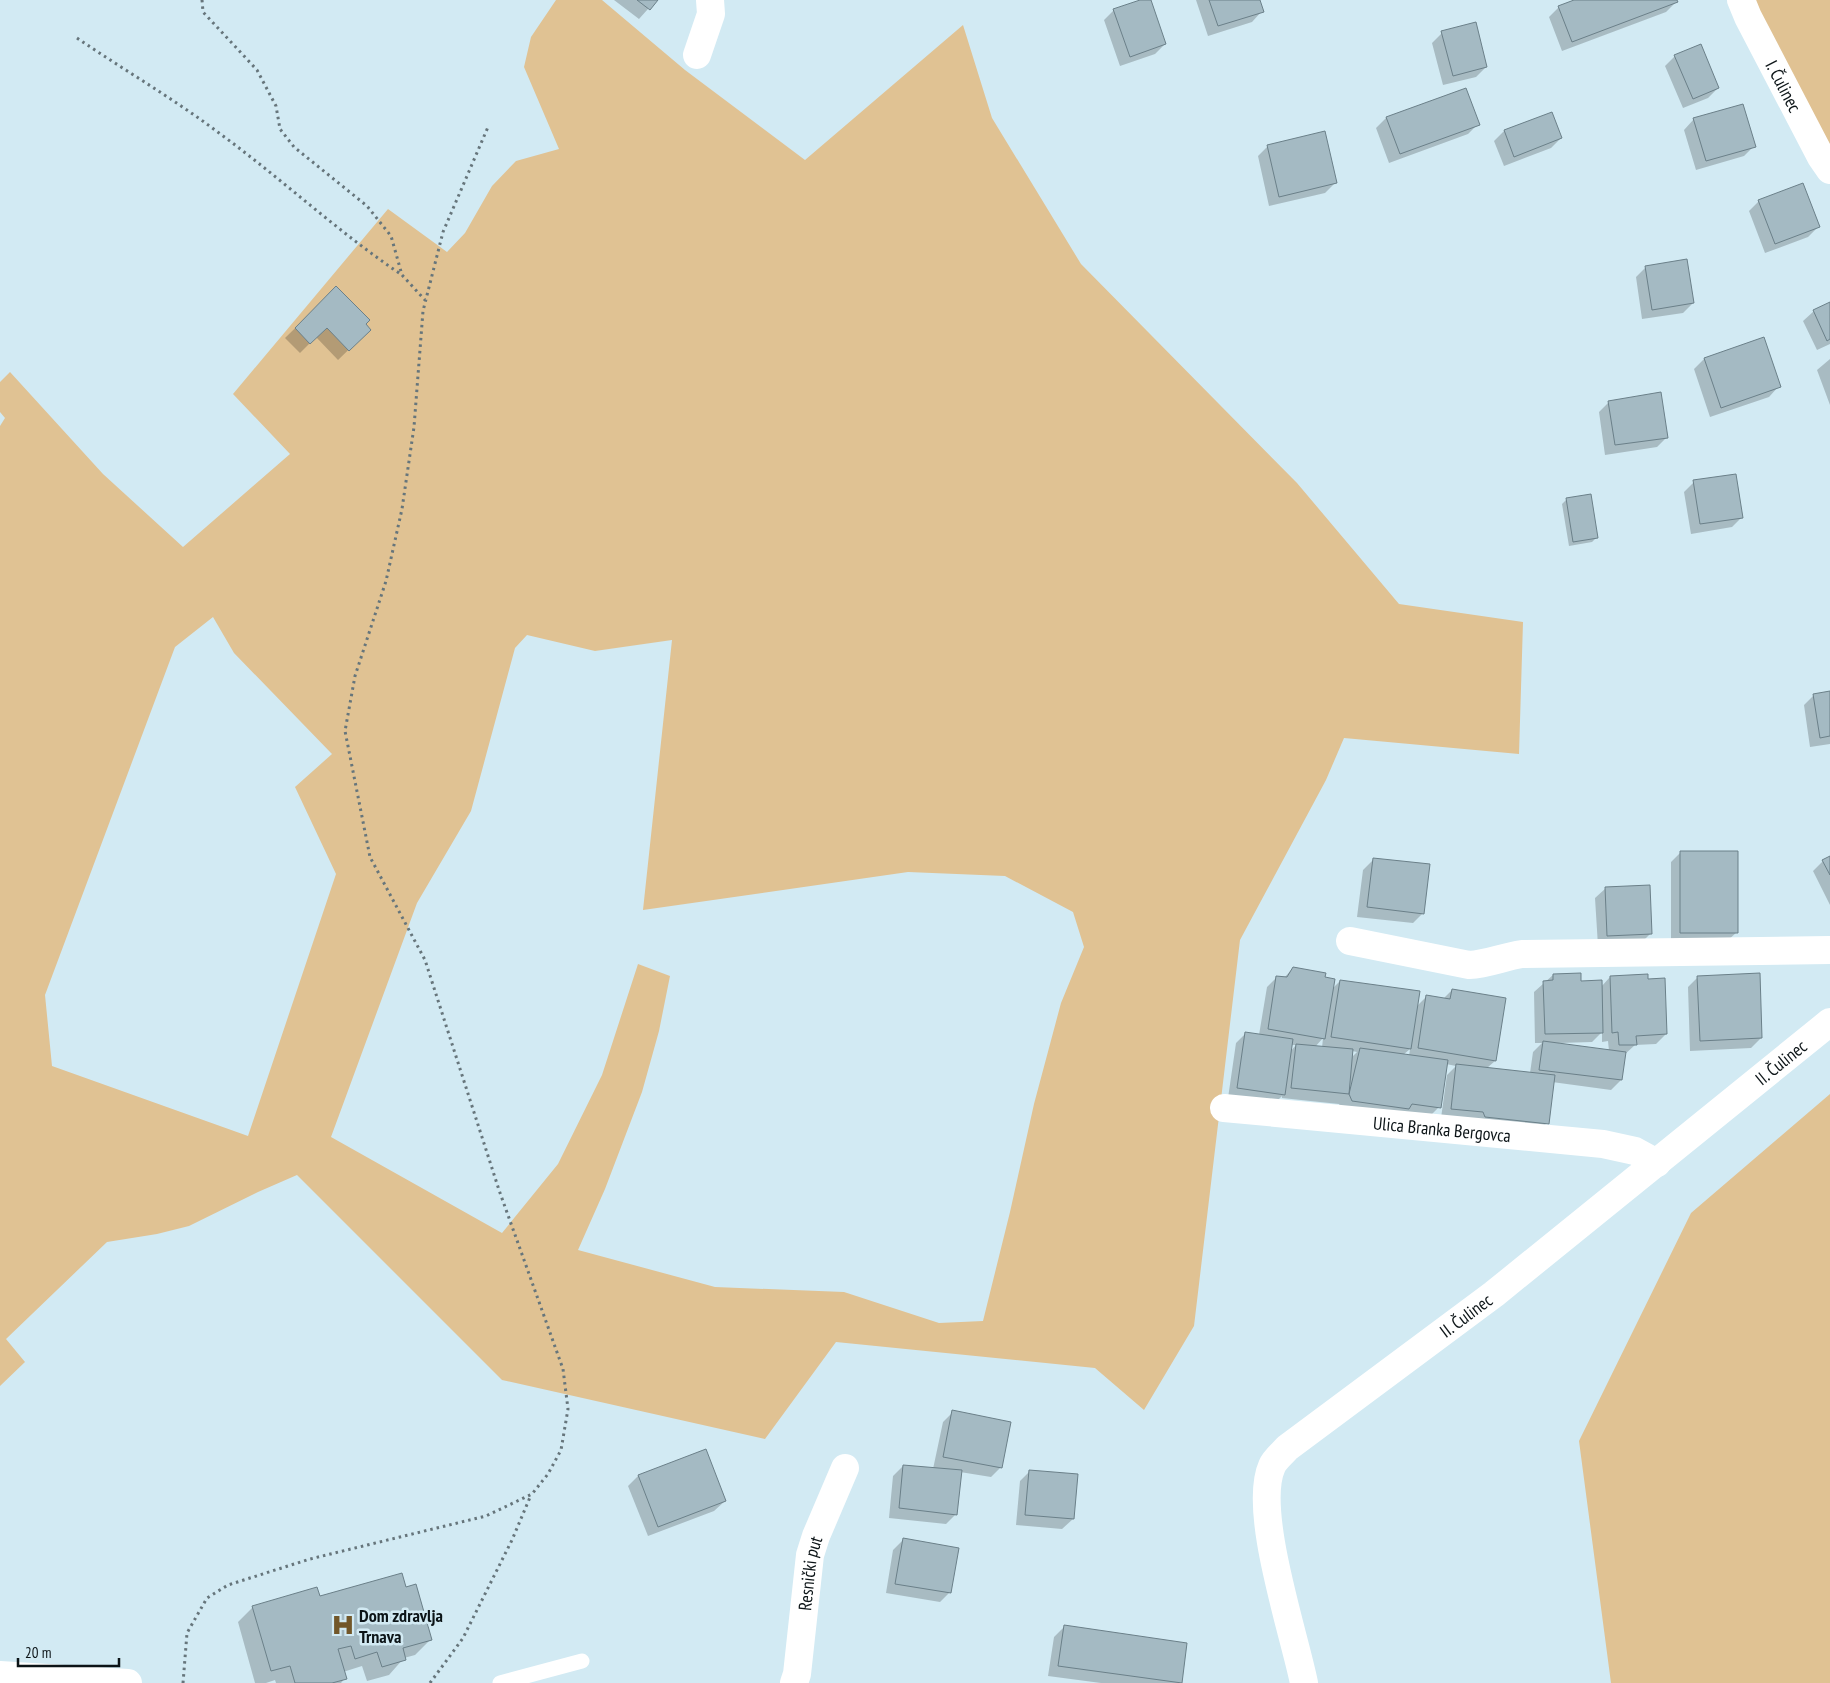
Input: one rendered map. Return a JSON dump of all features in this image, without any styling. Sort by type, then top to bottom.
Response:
[{"type":"street","points":[[697,55],[711,14],[710,0]]},
{"type":"street","name":"I. Čulinec","points":[[1741,0],[1821,157],[1830,170]]},
{"type":"street","points":[[1350,941],[1468,965],[1485,964],[1506,956],[1522,954],[1830,950]]},
{"type":"street","name":"II. Čulinec","points":[[1304,1683],[1270,1537],[1267,1487],[1272,1464],[1287,1448],[1494,1294],[1830,1022]]},
{"type":"street","name":"Ulica Branka Bergovca","points":[[1224,1108],[1603,1144],[1635,1151],[1657,1163]]},
{"type":"street","name":"Resnički put","points":[[794,1683],[797,1674],[810,1555],[816,1536],[846,1468]]},
{"type":"street","points":[[0,1674],[128,1683]]},
{"type":"lane","points":[[500,1683],[582,1661]]},
{"type":"path","points":[[202,0],[204,12],[257,70],[276,106],[280,129],[289,141],[367,206],[391,236],[402,275]]},
{"type":"path","points":[[77,38],[218,131],[280,179],[346,235],[402,275],[426,300]]},
{"type":"path","points":[[430,1683],[463,1638],[512,1540],[532,1494],[548,1474],[561,1450],[568,1409],[563,1369],[499,1190],[426,960],[370,857],[345,731],[354,676],[386,581],[402,509],[414,427],[423,311],[443,232],[488,127]]},
{"type":"path","points":[[183,1683],[187,1633],[207,1598],[228,1585],[310,1559],[486,1516],[532,1494]]},
{"type":"shaded area","points":[[556,0],[602,0],[685,70],[805,160],[963,25],[992,118],[1081,264],[1297,483],[1399,604],[1523,622],[1519,754],[1344,738],[1326,780],[1240,940],[1194,1326],[1144,1410],[1095,1368],[836,1342],[765,1439],[502,1380],[297,1175],[189,1226],[157,1234],[107,1242],[6,1339],[25,1362],[0,1386],[0,426],[5,418],[0,412],[0,382],[10,372],[103,474],[183,547],[290,454],[233,394],[388,209],[447,252],[465,233],[492,186],[516,161],[559,149],[524,67],[531,37]],"holes":[[[213,617],[234,653],[332,754],[295,787],[336,874],[248,1136],[52,1066],[45,995],[175,647]],[[527,635],[595,651],[672,640],[643,910],[908,872],[1005,876],[1073,912],[1084,947],[1061,1003],[1034,1104],[983,1321],[939,1323],[844,1292],[715,1287],[578,1250],[605,1189],[642,1092],[659,1031],[670,976],[638,964],[602,1075],[558,1164],[502,1233],[331,1137],[417,903],[471,811],[515,648]]]},
{"type":"shaded area","points":[[1750,0],[1830,0],[1830,145]]},
{"type":"shaded area","points":[[1830,1094],[1830,1683],[1611,1683],[1579,1441],[1691,1213]]},
{"type":"building","points":[[637,0],[658,0],[650,10]]},
{"type":"building","points":[[1140,0],[1151,0],[1166,44],[1130,57],[1113,9]]},
{"type":"building","points":[[1209,0],[1260,0],[1264,12],[1218,26]]},
{"type":"building","points":[[1574,0],[1677,0],[1678,2],[1572,42],[1558,6]]},
{"type":"building","points":[[1476,22],[1487,67],[1453,76],[1441,31]]},
{"type":"building","points":[[1701,44],[1719,88],[1693,99],[1674,55]]},
{"type":"building","points":[[1466,88],[1480,125],[1400,154],[1386,117]]},
{"type":"building","points":[[1743,104],[1756,147],[1706,161],[1693,118]]},
{"type":"building","points":[[1552,112],[1562,138],[1514,157],[1504,130]]},
{"type":"building","points":[[1325,131],[1337,183],[1279,197],[1267,145]]},
{"type":"building","points":[[1803,183],[1820,227],[1775,244],[1758,200]]},
{"type":"building","points":[[1687,259],[1694,303],[1652,310],[1645,266]]},
{"type":"building","points":[[336,286],[370,320],[366,324],[371,330],[349,351],[327,328],[310,344],[295,328]]},
{"type":"building","points":[[1830,302],[1830,339],[1827,341],[1813,310]]},
{"type":"building","points":[[1764,337],[1781,387],[1721,408],[1704,358]]},
{"type":"building","points":[[1661,392],[1668,438],[1615,445],[1608,401]]},
{"type":"building","points":[[1736,474],[1743,518],[1700,524],[1693,480]]},
{"type":"building","points":[[1591,494],[1598,538],[1573,542],[1566,498]]},
{"type":"building","points":[[1830,691],[1830,736],[1820,738],[1813,694]]},
{"type":"building","points":[[1680,851],[1738,851],[1738,933],[1680,933]]},
{"type":"building","points":[[1830,856],[1830,875],[1822,860]]},
{"type":"building","points":[[1373,858],[1430,864],[1424,914],[1367,907]]},
{"type":"building","points":[[1650,885],[1652,934],[1607,936],[1605,887]]},
{"type":"building","points":[[1293,967],[1326,973],[1325,977],[1335,979],[1325,1039],[1268,1029],[1276,976],[1287,977]]},
{"type":"building","points":[[1581,973],[1581,981],[1602,980],[1603,1033],[1545,1034],[1543,981],[1553,980],[1553,974]]},
{"type":"building","points":[[1760,973],[1762,1038],[1700,1041],[1697,976]]},
{"type":"building","points":[[1648,974],[1648,979],[1665,978],[1667,1034],[1636,1036],[1637,1045],[1619,1045],[1618,1032],[1612,1033],[1610,976]]},
{"type":"building","points":[[1340,980],[1420,991],[1411,1049],[1331,1037]]},
{"type":"building","points":[[1452,989],[1506,998],[1496,1061],[1418,1048],[1426,995],[1450,999]]},
{"type":"building","points":[[1245,1032],[1293,1039],[1285,1095],[1237,1088]]},
{"type":"building","points":[[1543,1041],[1626,1052],[1622,1080],[1539,1070]]},
{"type":"building","points":[[1296,1044],[1353,1049],[1349,1094],[1291,1088]]},
{"type":"building","points":[[1360,1048],[1448,1060],[1441,1108],[1412,1104],[1409,1109],[1352,1101],[1349,1094]]},
{"type":"building","points":[[1456,1064],[1555,1075],[1549,1124],[1485,1117],[1483,1112],[1451,1109]]},
{"type":"building","points":[[952,1410],[1011,1422],[1002,1468],[943,1457]]},
{"type":"building","points":[[706,1449],[726,1501],[658,1527],[638,1475]]},
{"type":"building","points":[[903,1465],[962,1470],[957,1515],[899,1508]]},
{"type":"building","points":[[1029,1470],[1078,1474],[1074,1519],[1025,1515]]},
{"type":"building","points":[[903,1538],[959,1548],[951,1593],[895,1584]]},
{"type":"building","points":[[402,1573],[406,1587],[416,1584],[432,1640],[403,1648],[406,1660],[382,1667],[377,1652],[355,1659],[351,1646],[338,1649],[347,1679],[332,1683],[295,1683],[290,1666],[271,1671],[252,1606],[317,1587],[320,1596]]},
{"type":"building","points":[[1064,1625],[1187,1643],[1182,1683],[1058,1666]]},
{"type":"place","name":"Dom zdravlja Trnava","points":[[343,1625]]}]
